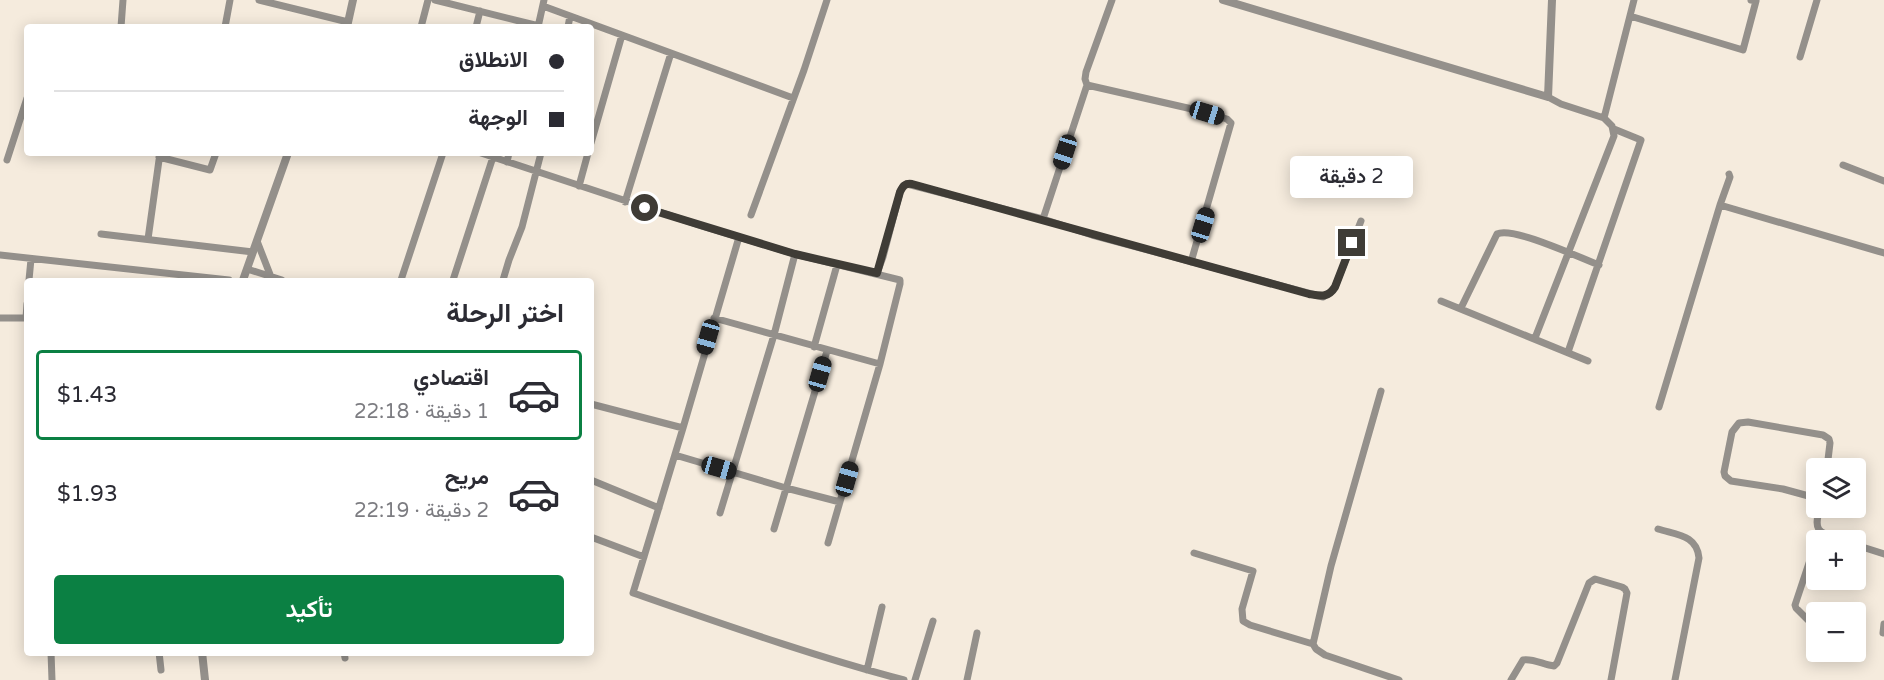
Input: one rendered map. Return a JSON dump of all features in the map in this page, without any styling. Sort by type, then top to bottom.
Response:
[{"type":"street","points":[[121,24],[123,0]]},
{"type":"street","points":[[226,24],[230,0]]},
{"type":"street","points":[[259,0],[344,24]]},
{"type":"street","points":[[348,24],[353,0]]},
{"type":"street","points":[[422,24],[428,0]]},
{"type":"street","points":[[435,0],[530,24]]},
{"type":"street","points":[[751,215],[827,0]]},
{"type":"street","points":[[1043,219],[1087,85],[1086,72],[1112,0]]},
{"type":"street","points":[[1223,0],[1548,97],[1610,122],[1614,129],[1614,136],[1535,338]]},
{"type":"street","points":[[1548,97],[1552,0]]},
{"type":"street","points":[[1604,118],[1634,0]]},
{"type":"street","points":[[1630,16],[1743,50],[1756,2],[1751,0]]},
{"type":"street","points":[[1800,57],[1817,0]]},
{"type":"street","points":[[538,24],[543,3],[591,24]]},
{"type":"street","points":[[477,24],[480,11]]},
{"type":"street","points":[[569,24],[570,16]]},
{"type":"street","points":[[594,25],[793,98]]},
{"type":"street","points":[[594,131],[621,35]]},
{"type":"street","points":[[625,202],[671,53]]},
{"type":"street","points":[[1087,85],[1192,109],[1230,122],[1232,126],[1191,262]]},
{"type":"street","points":[[7,160],[24,107]]},
{"type":"street","points":[[1568,352],[1641,140],[1614,129]]},
{"type":"street","points":[[148,239],[159,156]]},
{"type":"street","points":[[162,156],[210,170],[215,156]]},
{"type":"street","points":[[244,278],[287,156]]},
{"type":"street","points":[[402,278],[442,156]]},
{"type":"street","points":[[490,156],[625,202],[795,254],[900,280],[879,364],[828,543]]},
{"type":"street","points":[[507,162],[508,156]]},
{"type":"street","points":[[504,278],[522,227],[541,156]]},
{"type":"street","points":[[579,186],[587,156]]},
{"type":"street","points":[[454,278],[493,157]]},
{"type":"street","points":[[1843,165],[1884,181]]},
{"type":"street","points":[[1659,408],[1730,177],[1729,174]]},
{"type":"street","points":[[877,273],[900,192],[907,184],[1043,219],[1092,235],[1323,297],[1335,287],[1361,221]]},
{"type":"street","points":[[1720,205],[1884,253]]},
{"type":"street","points":[[1461,308],[1499,232],[1538,241],[1599,265]]},
{"type":"street","points":[[101,234],[253,252]]},
{"type":"street","points":[[739,237],[633,593],[869,671],[904,680]]},
{"type":"street","points":[[257,241],[276,278]]},
{"type":"street","points":[[720,513],[774,335],[795,254]]},
{"type":"street","points":[[0,255],[192,278]]},
{"type":"street","points":[[29,278],[31,259]]},
{"type":"street","points":[[814,347],[837,265]]},
{"type":"street","points":[[247,269],[274,278]]},
{"type":"street","points":[[1441,301],[1588,361]]},
{"type":"street","points":[[0,318],[24,318]]},
{"type":"street","points":[[714,318],[879,364]]},
{"type":"street","points":[[774,529],[827,351]]},
{"type":"street","points":[[1313,644],[1331,566],[1381,392]]},
{"type":"street","points":[[594,405],[682,428]]},
{"type":"street","points":[[1806,495],[1727,479],[1724,472],[1732,432],[1739,423],[1748,422],[1823,435],[1830,443],[1828,458]]},
{"type":"street","points":[[675,455],[840,502]]},
{"type":"street","points":[[594,481],[659,508]]},
{"type":"street","points":[[1658,530],[1689,539],[1698,549],[1699,558],[1675,680]]},
{"type":"street","points":[[594,538],[644,557]]},
{"type":"street","points":[[1866,548],[1884,554]]},
{"type":"street","points":[[1194,553],[1253,571],[1242,609],[1243,621],[1313,644],[1325,655],[1399,680]]},
{"type":"street","points":[[1806,573],[1795,605],[1806,618]]},
{"type":"street","points":[[1511,680],[1523,660],[1527,659],[1549,666],[1557,663],[1589,583],[1595,579],[1622,587],[1627,593],[1611,680]]},
{"type":"street","points":[[869,680],[882,607]]},
{"type":"street","points":[[915,680],[933,621]]},
{"type":"street","points":[[1883,633],[1884,624]]},
{"type":"street","points":[[967,680],[977,633]]},
{"type":"street","points":[[51,656],[52,680]]},
{"type":"street","points":[[159,656],[161,670]]},
{"type":"street","points":[[202,656],[205,680]]},
{"type":"route","points":[[645,208],[795,254],[877,273],[900,192],[903,186],[912,184],[1323,297],[1335,287],[1352,243]]}]
